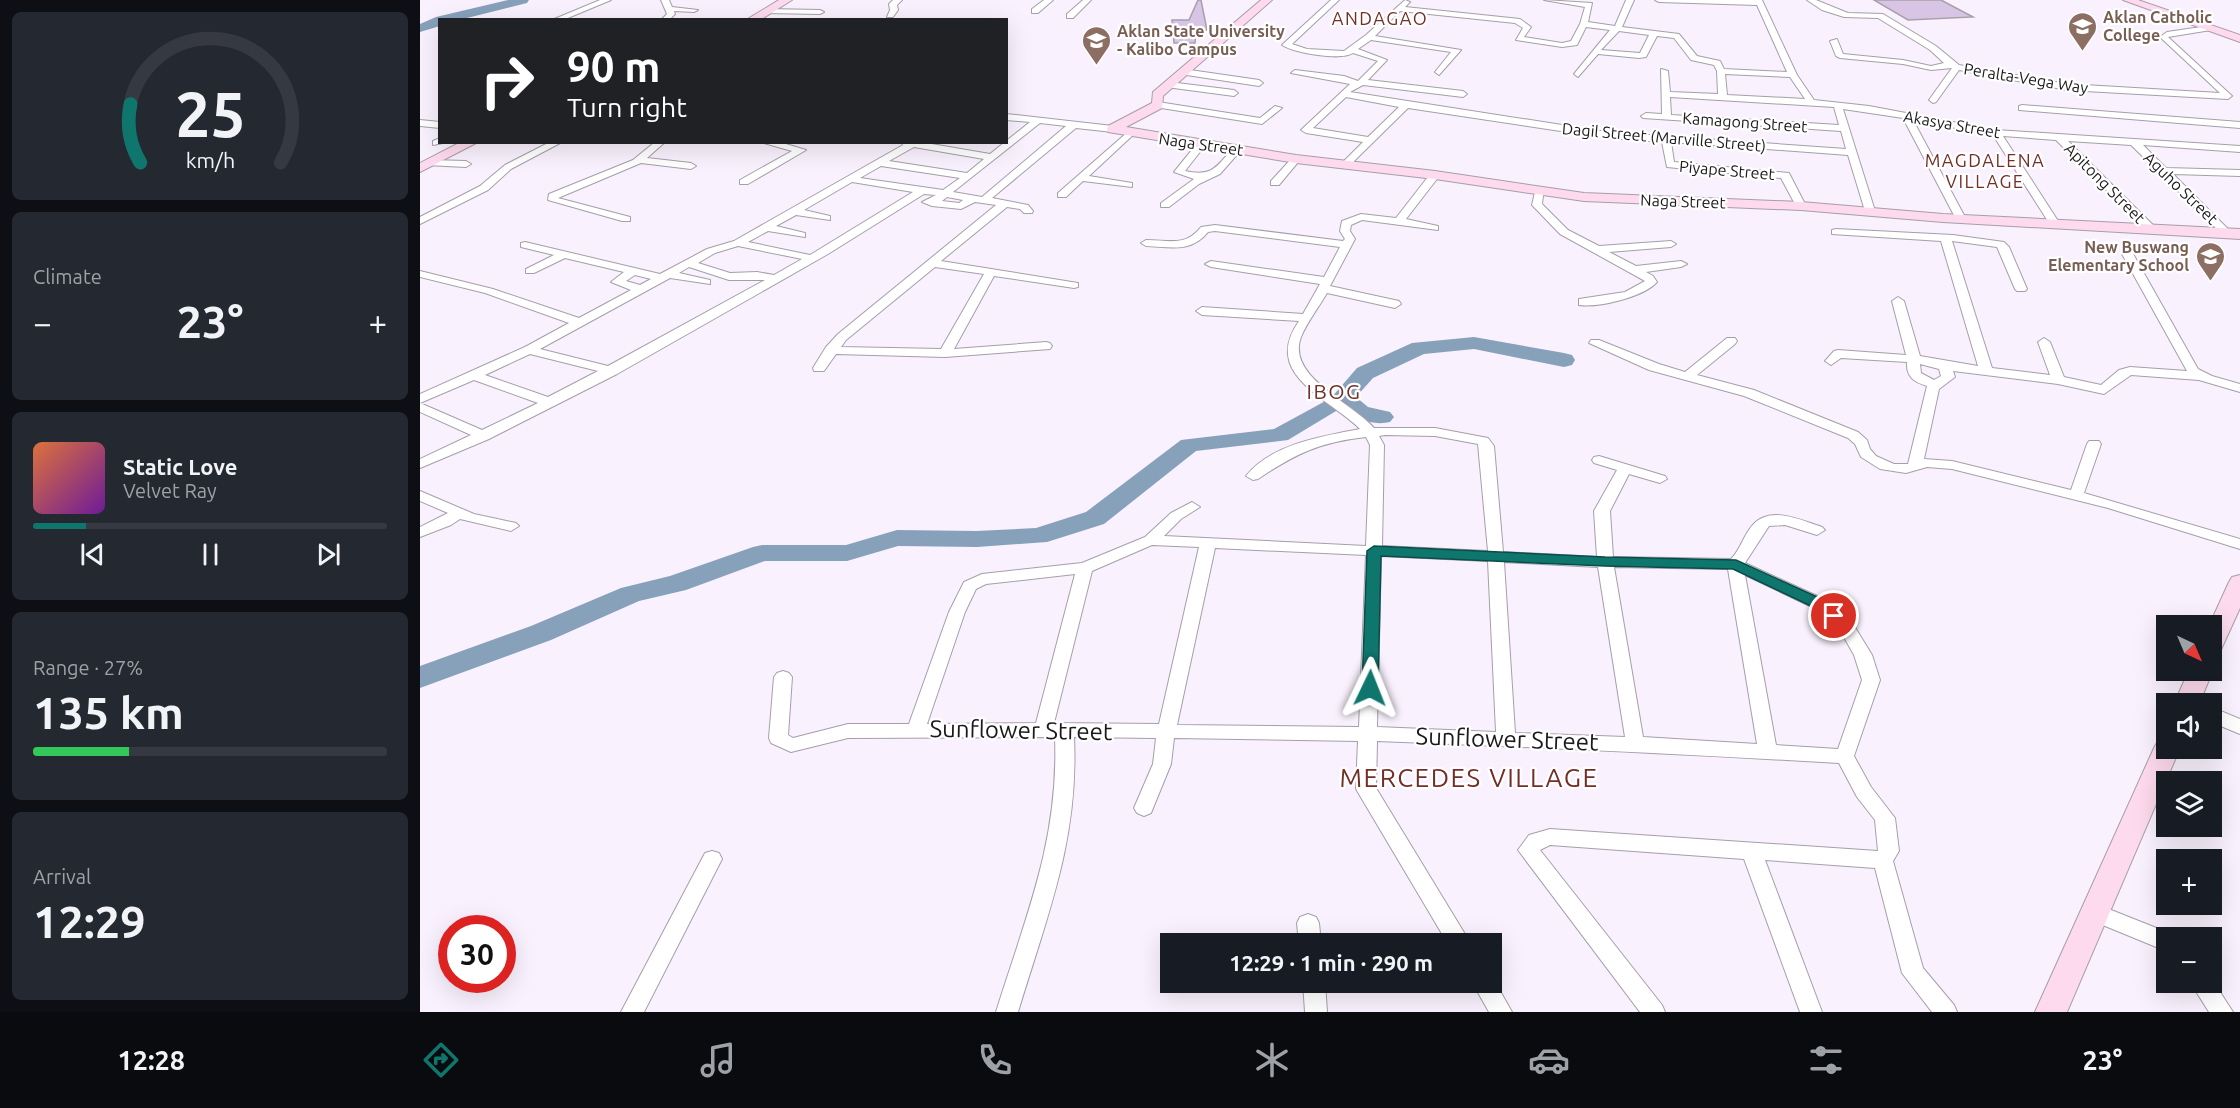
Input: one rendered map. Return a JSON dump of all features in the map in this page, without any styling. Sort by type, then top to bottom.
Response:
[{"type":"street","points":[[560,18],[607,0]]},
{"type":"street","points":[[665,0],[671,14],[666,18]]},
{"type":"street","points":[[765,15],[787,0]]},
{"type":"street","points":[[890,15],[894,10],[893,4],[898,0]]},
{"type":"street","points":[[1035,11],[1049,0]]},
{"type":"street","points":[[1070,16],[1087,0]]},
{"type":"street","points":[[1158,105],[1157,95],[1267,0]]},
{"type":"street","points":[[1335,0],[1286,45],[1293,49],[1346,54],[1369,37],[1407,0]]},
{"type":"street","points":[[1399,9],[1517,21],[1527,27],[1519,38],[1521,39],[1562,45],[1574,43],[1584,24],[1589,5],[1548,0]]},
{"type":"street","points":[[1578,74],[1598,52],[1612,30],[1618,28],[1630,0]]},
{"type":"street","points":[[1659,0],[1760,1],[1793,75],[1811,102]]},
{"type":"street","name":"Peralta-Vega Way","points":[[1811,0],[1825,8],[1847,15],[1880,16],[1933,48],[1954,66],[2067,87],[2224,97],[2228,94],[2164,37],[2167,34],[2208,28]]},
{"type":"street","points":[[2127,0],[2240,39]]},
{"type":"street","points":[[670,9],[694,10]]},
{"type":"street","points":[[765,15],[820,12]]},
{"type":"street","points":[[1584,24],[1676,36],[1694,58],[1717,63],[1721,71],[1724,97]]},
{"type":"street","points":[[1598,52],[1643,55],[1654,33]]},
{"type":"street","points":[[1369,37],[1399,44],[1457,50],[1439,72]]},
{"type":"street","points":[[1834,41],[1840,56],[1904,62],[1931,68],[1954,66]]},
{"type":"street","points":[[1353,50],[1383,60],[1359,82],[1346,89],[1345,93],[1305,130],[1371,140]]},
{"type":"street","points":[[1933,100],[1954,66]]},
{"type":"street","points":[[1664,70],[1668,117]]},
{"type":"street","points":[[1721,71],[1793,75]]},
{"type":"street","points":[[1183,72],[1259,83]]},
{"type":"street","points":[[1295,73],[1463,94]]},
{"type":"street","points":[[1169,85],[1234,93]]},
{"type":"street","name":"Dagil Street (Marville Street)","points":[[1345,93],[1355,97],[1607,135],[1851,152]]},
{"type":"street","name":"Akasya Street","points":[[1666,94],[1811,102],[1906,116],[1995,133],[2240,149]]},
{"type":"street","points":[[1008,117],[1113,129],[1158,105],[1262,121],[1278,108]]},
{"type":"street","points":[[1345,165],[1406,105]]},
{"type":"street","points":[[1838,106],[1870,211]]},
{"type":"street","points":[[2022,108],[2238,127]]},
{"type":"street","name":"Kamagong Street","points":[[1646,116],[1845,128]]},
{"type":"street","points":[[1906,116],[1961,219]]},
{"type":"street","points":[[1011,139],[1037,121]]},
{"type":"street","points":[[420,123],[438,125]]},
{"type":"street","points":[[909,199],[934,207],[962,206],[978,199],[1072,125]]},
{"type":"street","name":"Naga Street","points":[[1113,129],[1130,134],[1202,143],[1296,159],[1436,175],[1584,197],[1801,206],[1943,218],[2234,234]]},
{"type":"street","points":[[1995,133],[2055,224]]},
{"type":"street","points":[[1062,195],[1106,153],[1130,134]]},
{"type":"street","name":"Apitong Street","points":[[2059,137],[2151,229]]},
{"type":"street","name":"Piyape Street","points":[[1666,139],[1670,165],[1785,175],[1801,206]]},
{"type":"street","name":"Aguho Street","points":[[2134,142],[2234,234]]},
{"type":"street","points":[[1202,143],[1179,172],[1204,178]]},
{"type":"street","points":[[424,166],[468,144]]},
{"type":"street","points":[[420,221],[484,188],[508,167],[554,144]]},
{"type":"street","points":[[626,219],[553,200],[553,196],[640,160],[659,144]]},
{"type":"street","points":[[744,182],[801,150],[773,144]]},
{"type":"street","points":[[420,399],[476,376],[529,350],[711,251],[738,243],[909,144]]},
{"type":"street","points":[[917,144],[991,157]]},
{"type":"street","points":[[934,207],[947,193],[1005,144]]},
{"type":"street","points":[[1165,205],[1190,186],[1217,172],[1237,149]]},
{"type":"street","points":[[1275,183],[1296,159]]},
{"type":"street","points":[[640,160],[691,166]]},
{"type":"street","points":[[880,163],[969,176]]},
{"type":"street","points":[[424,166],[466,164]]},
{"type":"street","points":[[2163,171],[2240,173]]},
{"type":"street","points":[[1399,221],[1436,175]]},
{"type":"street","points":[[1082,178],[1128,185]]},
{"type":"street","points":[[850,179],[1005,203],[1024,207],[1028,211]]},
{"type":"street","points":[[420,464],[484,436],[612,371],[811,258],[922,190]]},
{"type":"street","points":[[1540,190],[1537,205],[1564,232],[1593,250],[1649,278],[1652,282],[1647,287],[1632,293],[1583,302]]},
{"type":"street","points":[[820,197],[839,201]]},
{"type":"street","points":[[819,368],[842,337],[1005,203]]},
{"type":"street","points":[[794,211],[826,218]]},
{"type":"street","points":[[1434,228],[1399,221],[1361,218],[1351,220],[1344,228],[1350,239],[1294,338],[1292,361],[1300,375],[1353,412],[1372,432],[1377,445],[1366,789],[1453,933]]},
{"type":"street","points":[[1943,218],[1986,370]]},
{"type":"street","points":[[766,227],[801,235]]},
{"type":"street","points":[[1146,243],[1186,244],[1196,240],[1205,229],[1215,228],[1347,245]]},
{"type":"street","points":[[1836,232],[1949,238],[2000,244],[2022,289]]},
{"type":"street","points":[[738,243],[811,258]]},
{"type":"street","points":[[1593,250],[1671,244]]},
{"type":"street","points":[[525,245],[634,271],[706,282]]},
{"type":"street","points":[[2128,254],[2193,371],[2199,376]]},
{"type":"street","points":[[530,271],[563,255]]},
{"type":"street","points":[[688,263],[729,277],[757,275],[775,279]]},
{"type":"street","points":[[933,263],[1074,285]]},
{"type":"street","points":[[1211,264],[1324,284],[1395,304]]},
{"type":"street","points":[[1634,270],[1681,264]]},
{"type":"street","points":[[634,271],[617,282],[640,289]]},
{"type":"street","points":[[945,353],[991,272]]},
{"type":"street","points":[[420,274],[489,291],[581,323]]},
{"type":"street","points":[[1898,301],[1914,359],[1912,369],[1916,376],[1935,385]]},
{"type":"street","points":[[1202,311],[1307,318]]},
{"type":"street","points":[[1688,376],[1731,341]]},
{"type":"street","points":[[2044,342],[2058,380]]},
{"type":"street","points":[[1595,343],[1654,367],[1749,393],[1853,435],[1862,443],[1863,452],[1871,459],[1903,469],[1927,462],[1952,465],[2076,496],[2240,544]]},
{"type":"street","points":[[830,351],[945,353],[1046,346]]},
{"type":"street","points":[[529,350],[612,371]]},
{"type":"street","points":[[1831,361],[1838,354],[1914,359],[1945,366],[2058,380],[2104,390],[2124,373],[2130,371],[2199,376],[2240,388]]},
{"type":"street","points":[[1915,467],[1935,385],[1948,377],[1945,366]]},
{"type":"street","points":[[476,376],[551,402]]},
{"type":"street","points":[[420,407],[484,436]]},
{"type":"street","points":[[1253,476],[1285,454],[1322,442],[1372,432],[1400,429],[1483,441],[1486,446],[1496,557],[1506,741]]},
{"type":"street","points":[[2076,496],[2094,444]]},
{"type":"street","points":[[1599,460],[1660,479]]},
{"type":"street","points":[[1626,469],[1611,491],[1602,512],[1605,562],[1635,744]]},
{"type":"street","points":[[420,495],[470,518],[511,526]]},
{"type":"street","points":[[916,729],[957,612],[970,586],[982,579],[1085,568],[1150,540],[1176,516],[1192,507]]},
{"type":"street","points":[[420,532],[446,522],[459,513]]},
{"type":"street","points":[[1736,564],[1744,556],[1758,525],[1764,521],[1781,520],[1817,530]]},
{"type":"street","points":[[1150,540],[1605,562],[1736,564],[1820,604],[1847,628],[1863,655],[1870,680],[1845,756],[1864,792],[1885,818],[1889,851],[1883,860],[1913,973],[1946,1012]]},
{"type":"street","points":[[1144,808],[1162,765],[1166,732],[1208,543]]},
{"type":"street","points":[[1736,564],[1768,753]]},
{"type":"street","points":[[1043,730],[1085,568]]},
{"type":"street","points":[[2222,623],[2240,582]]},
{"type":"street","name":"Sunflower Street","points":[[783,677],[778,738],[791,745],[848,731],[1064,730],[1369,734],[1506,741],[1635,744],[1845,756]]},
{"type":"street","points":[[2222,719],[2240,727]]},
{"type":"street","points":[[1007,1012],[1038,922],[1061,835],[1067,782],[1064,730]]},
{"type":"street","points":[[2051,1012],[2162,759]]},
{"type":"street","points":[[1654,1012],[1528,850],[1536,841],[1550,837],[1883,860]]},
{"type":"street","points":[[1751,851],[1811,1012]]},
{"type":"street","points":[[632,1012],[712,859]]},
{"type":"street","points":[[2096,913],[2156,938]]},
{"type":"street","points":[[1315,993],[1316,1012]]},
{"type":"street","points":[[1491,993],[1502,1012]]},
{"type":"street","points":[[2209,993],[2222,1012]]},
{"type":"building","points":[[1198,0],[1201,0],[1207,30],[1196,30],[1195,43],[1174,43],[1172,20],[1189,20]]},
{"type":"building","points":[[1874,0],[1941,0],[1973,17],[1908,20]]},
{"type":"waterway","points":[[449,18],[523,0]]},
{"type":"waterway","points":[[420,28],[438,22]]},
{"type":"waterway","points":[[1341,400],[1365,373],[1420,348],[1474,343],[1564,360]]},
{"type":"waterway","points":[[1343,398],[1360,412],[1382,417]]},
{"type":"waterway","points":[[420,677],[541,633],[631,594],[676,584],[762,553],[847,553],[897,538],[977,539],[1038,536],[1095,518],[1189,445],[1280,435],[1333,404]]},
{"type":"place","name":"Aklan Catholic College","points":[[2082,52]]},
{"type":"place","name":"Aklan State University - Kalibo Campus","points":[[1096,66]]},
{"type":"place","name":"New Buswang Elementary School","points":[[2210,282]]},
{"type":"district","name":"ANDAGAO","points":[[1380,18]]},
{"type":"district","name":"MAGDALENA VILLAGE","points":[[1985,170]]},
{"type":"district","name":"IBOG","points":[[1334,391]]},
{"type":"district","name":"MERCEDES VILLAGE","points":[[1469,777]]},
{"type":"route","points":[[1370,688],[1374,551],[1605,562],[1736,564],[1820,604],[1834,616]]}]
